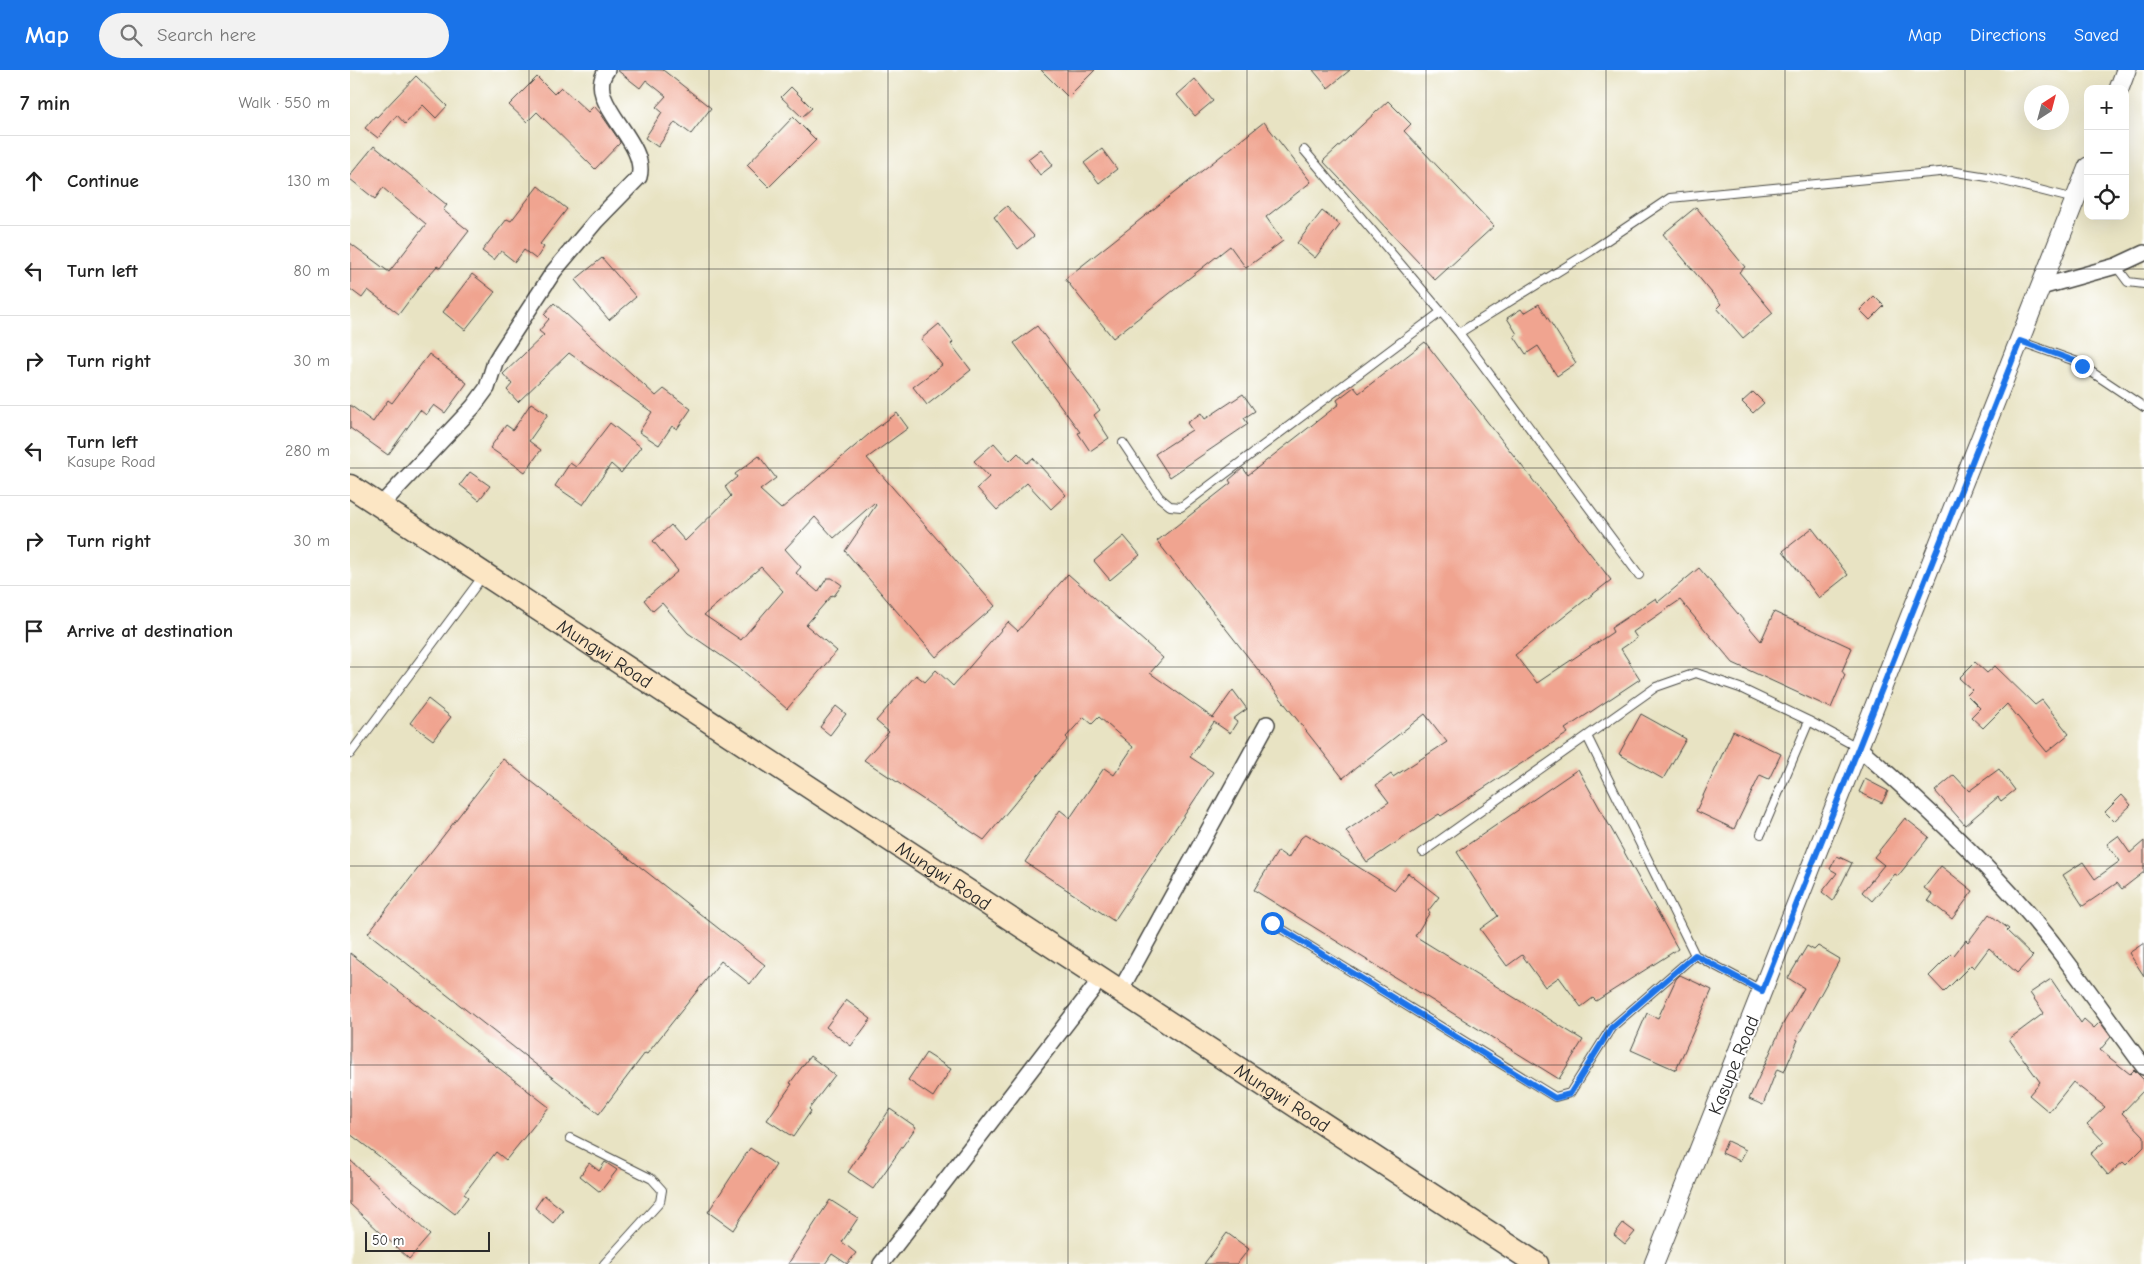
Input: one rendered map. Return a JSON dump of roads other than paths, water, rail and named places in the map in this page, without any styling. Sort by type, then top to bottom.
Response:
[{"type":"main road","name":"Mungwi Road","points":[[350,486],[1537,1264]]},
{"type":"main road","name":"Mungwi Road","points":[[350,501],[1510,1264]]},
{"type":"street","points":[[380,506],[474,408],[487,388],[495,362],[554,271],[596,222],[639,177],[642,167],[638,154],[602,95],[604,74],[607,70]]},
{"type":"street","points":[[2120,85],[2126,70]]},
{"type":"street","name":"Kasupe Road","points":[[1654,1264],[2085,175]]},
{"type":"street","points":[[2041,286],[2116,266],[2144,253]]},
{"type":"street","points":[[1120,991],[1267,724]]},
{"type":"street","points":[[1859,748],[1917,799],[2015,898],[2044,933],[2144,1067]]},
{"type":"street","points":[[881,1264],[1093,990]]},
{"type":"lane","points":[[1304,150],[1459,333],[1639,575]]},
{"type":"lane","points":[[1459,333],[1591,251],[1670,198],[1950,171],[1988,176],[2075,199]]},
{"type":"lane","points":[[2116,266],[2128,282],[2144,284]]},
{"type":"lane","points":[[1123,443],[1159,497],[1170,506],[1181,506],[1441,312]]},
{"type":"lane","points":[[2020,341],[2075,361],[2144,407]]},
{"type":"lane","points":[[350,754],[477,584]]},
{"type":"lane","points":[[1423,852],[1656,687],[1696,673],[1740,688],[1809,721],[1859,748]]},
{"type":"lane","points":[[1761,834],[1809,721]]},
{"type":"lane","points":[[1587,736],[1695,955],[1762,991]]},
{"type":"lane","points":[[1272,923],[1555,1098],[1570,1094],[1611,1028],[1695,955]]},
{"type":"lane","points":[[570,1138],[652,1179],[662,1190],[660,1202],[604,1264]]}]
